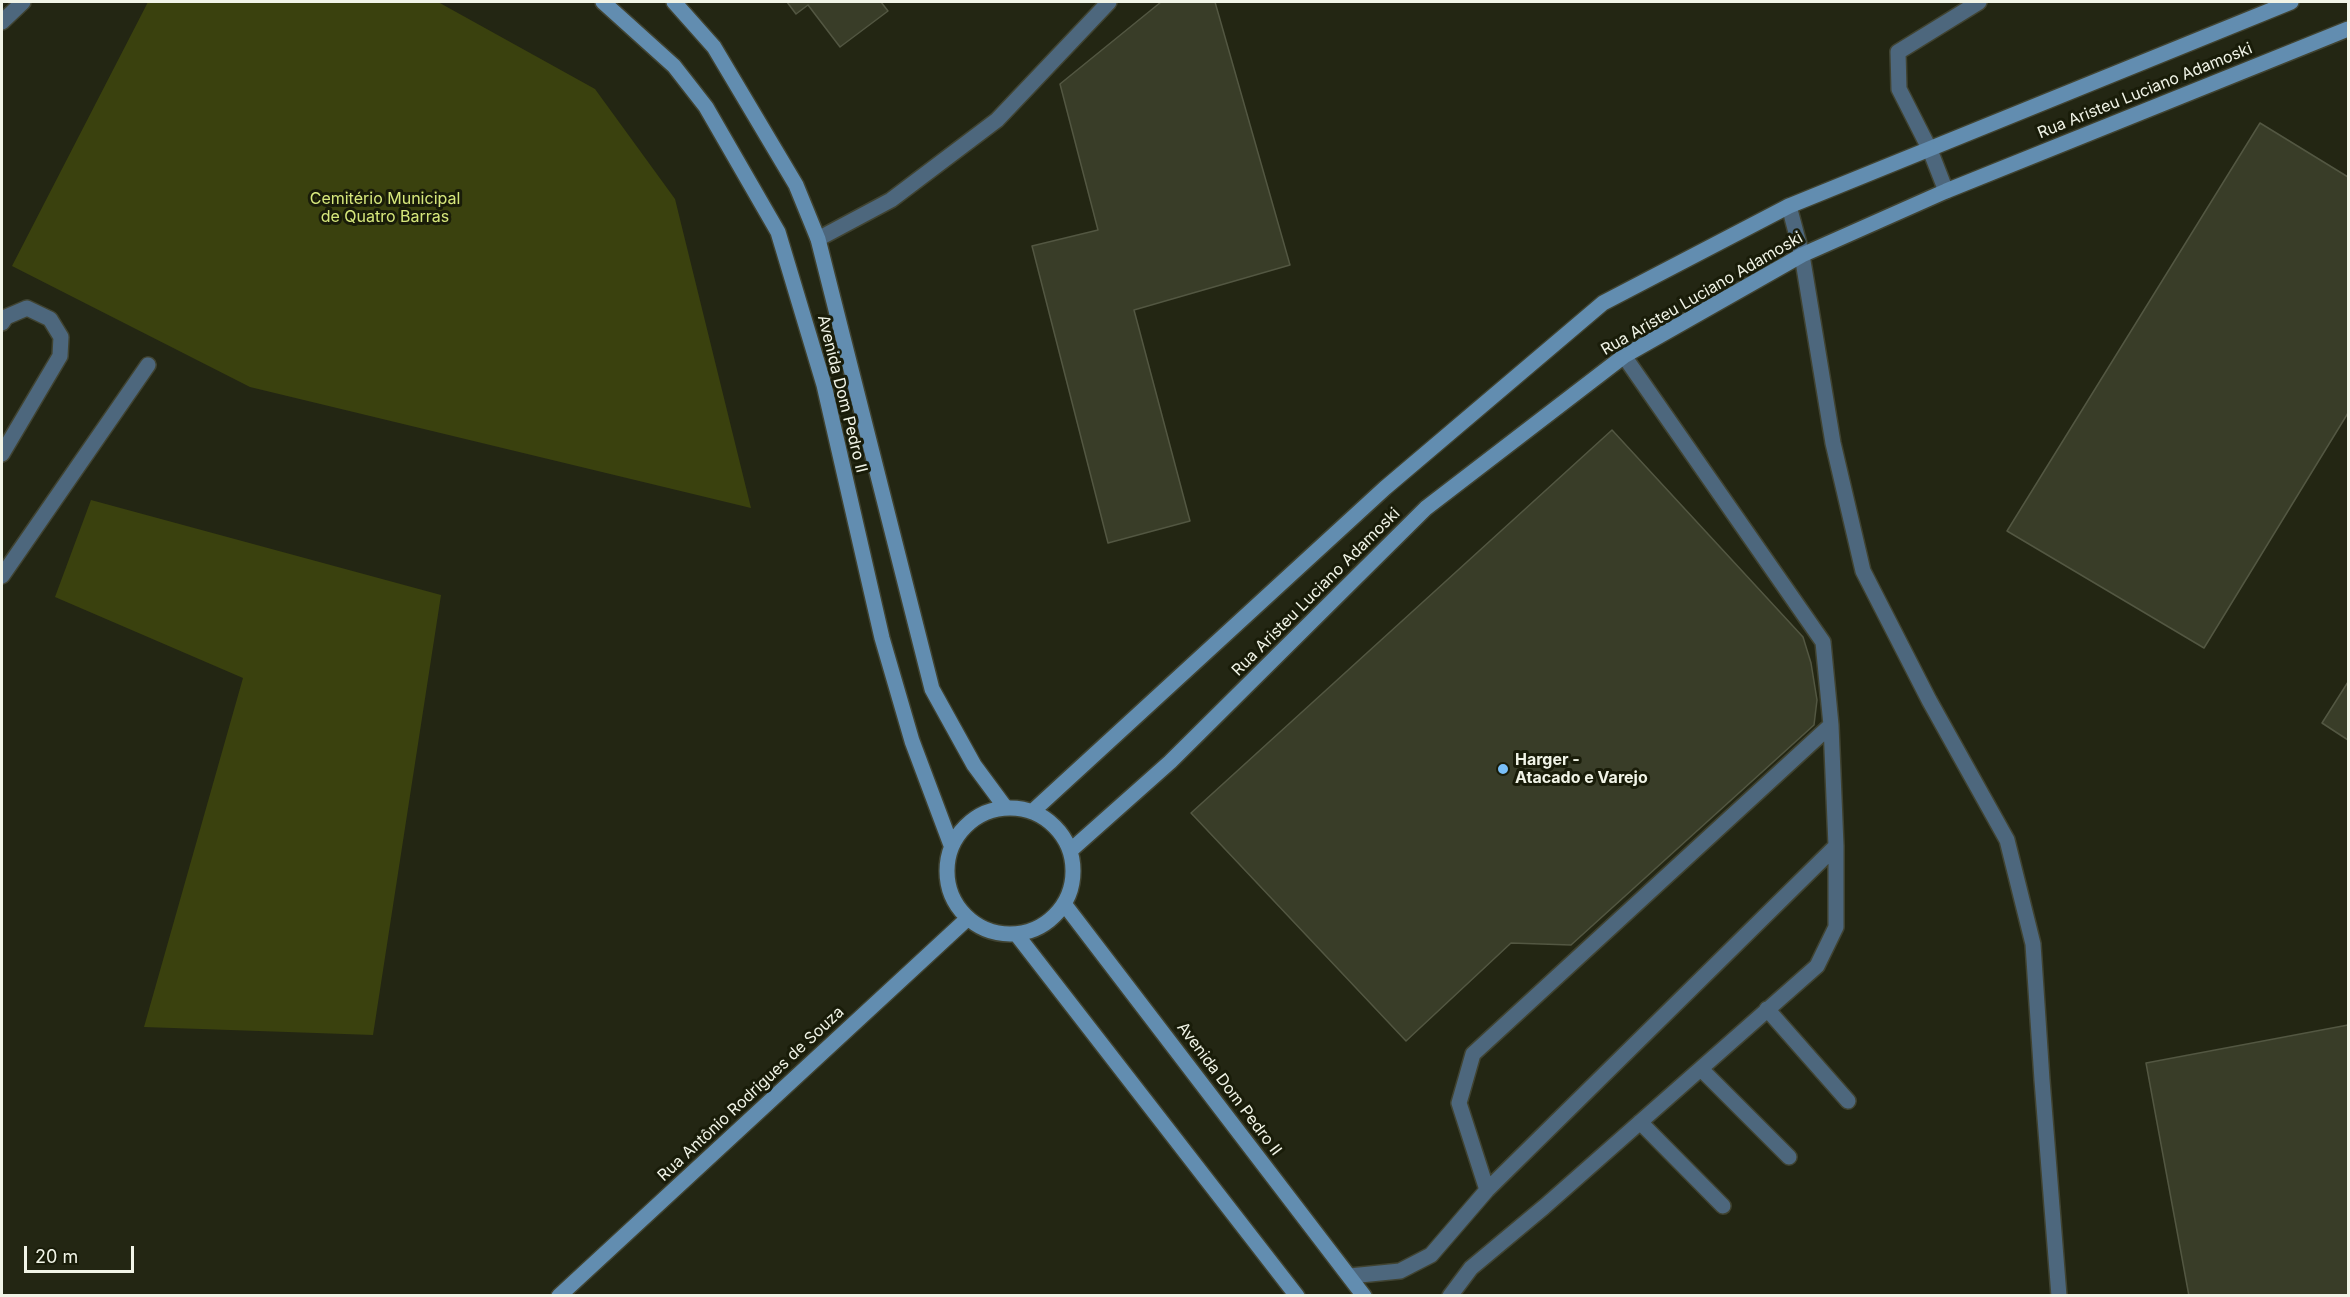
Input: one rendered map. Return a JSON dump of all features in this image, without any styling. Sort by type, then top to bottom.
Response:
[{"type":"street","name":"Avenida Dom Pedro II","points":[[603,2],[674,66],[706,107],[778,232],[824,385],[882,638],[912,741],[951,845]]},
{"type":"street","name":"Avenida Dom Pedro II","points":[[674,2],[720,57],[796,185],[818,239],[932,689],[974,765],[1005,807]]},
{"type":"street","name":"Rua Aristeu Luciano Adamoski","points":[[1033,811],[1385,488],[1603,303],[1789,206],[2291,2]]},
{"type":"street","name":"Rua Aristeu Luciano Adamoski","points":[[1071,850],[1170,762],[1426,508],[1624,356],[1802,255],[1946,190],[2349,28]]},
{"type":"street","points":[[1005,807],[1033,811],[1056,826],[1071,850],[1074,878],[1065,905],[1056,916],[1045,925],[1017,935],[990,932],[967,919],[951,897],[945,871],[951,845],[973,819],[1005,807]]},
{"type":"street","name":"Avenida Dom Pedro II","points":[[1065,905],[1364,1296]]},
{"type":"street","name":"Rua Antônio Rodrigues de Souza","points":[[559,1296],[967,919]]},
{"type":"street","points":[[1017,935],[1297,1296]]},
{"type":"lane","points":[[2,22],[23,2]]},
{"type":"lane","points":[[818,239],[891,200],[997,120],[1109,2]]},
{"type":"lane","points":[[1946,190],[1930,150],[1899,89],[1898,52],[1980,2]]},
{"type":"lane","points":[[1789,206],[1802,255],[1833,443],[1863,572],[1929,700],[2007,840],[2033,944],[2059,1296]]},
{"type":"lane","points":[[2,323],[6,317],[27,308],[50,319],[61,337],[60,356],[2,454]]},
{"type":"lane","points":[[1450,1296],[1471,1268],[1817,966],[1836,927],[1836,846],[1831,725],[1822,642],[1624,356]]},
{"type":"lane","points":[[2,576],[148,365]]},
{"type":"lane","points":[[1487,1190],[1459,1102],[1473,1054],[1831,725]]},
{"type":"lane","points":[[1350,1276],[1400,1271],[1431,1254],[1487,1190],[1836,846]]},
{"type":"lane","points":[[1767,1009],[1848,1101]]},
{"type":"lane","points":[[1701,1068],[1789,1157]]},
{"type":"lane","points":[[1640,1122],[1723,1206]]},
{"type":"green space","name":"Cemitério Municipal de Quatro Barras","points":[[148,2],[438,2],[595,89],[675,199],[751,508],[250,387],[12,266]]},
{"type":"green space","points":[[91,500],[441,595],[373,1035],[144,1027],[243,678],[55,597]]},
{"type":"building","points":[[787,2],[881,2],[888,11],[840,47],[808,5],[796,14]]},
{"type":"building","points":[[1161,2],[1215,2],[1290,265],[1134,310],[1190,521],[1108,543],[1032,246],[1098,230],[1060,84]]},
{"type":"building","points":[[2260,123],[2348,177],[2348,413],[2204,648],[2007,531]]},
{"type":"building","name":"Harger - Atacado e Varejo","points":[[1612,430],[1803,637],[1811,663],[1817,700],[1814,725],[1571,945],[1511,943],[1406,1041],[1191,813]]},
{"type":"building","points":[[2348,682],[2348,740],[2322,723]]},
{"type":"building","points":[[2348,1025],[2348,1296],[2189,1296],[2146,1063]]},
{"type":"place","name":"Harger - Atacado e Varejo","points":[[1503,769]]}]
